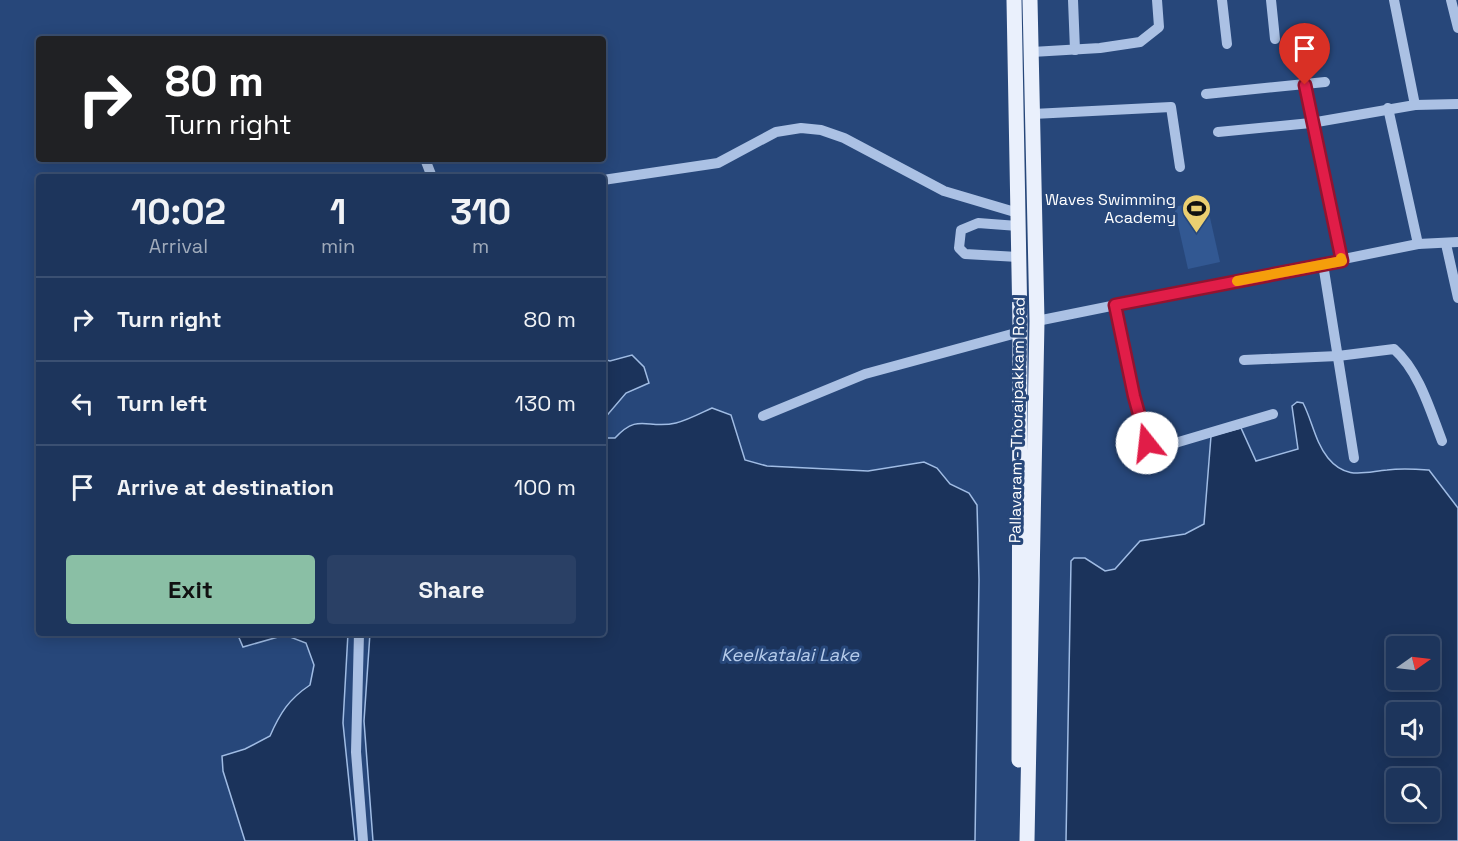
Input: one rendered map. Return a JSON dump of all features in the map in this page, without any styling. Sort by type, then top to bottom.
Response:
[{"type":"main road","name":"Pallavaram - Thoraipakkam Road","points":[[1014,0],[1020,332],[1018,841]]},
{"type":"main road","name":"Pallavaram - Thoraipakkam Road","points":[[1027,841],[1037,321],[1030,0]]},
{"type":"street","points":[[1073,0],[1075,50]]},
{"type":"street","points":[[1032,52],[1075,50],[1140,42],[1159,27],[1157,0]]},
{"type":"street","points":[[1222,0],[1227,44]]},
{"type":"street","points":[[1271,0],[1275,39]]},
{"type":"street","points":[[1394,0],[1415,105]]},
{"type":"street","points":[[1451,0],[1458,28]]},
{"type":"street","points":[[1206,94],[1325,82]]},
{"type":"street","points":[[1305,85],[1311,123],[1342,261]]},
{"type":"street","points":[[1218,132],[1311,123],[1388,108],[1458,104]]},
{"type":"street","points":[[1033,114],[1171,107],[1180,167]]},
{"type":"street","points":[[1388,108],[1418,244]]},
{"type":"street","points":[[606,180],[718,163],[776,132],[801,128],[821,130],[844,138],[944,191],[1018,220]]},
{"type":"street","points":[[1018,220],[970,225],[961,230],[958,240],[959,248],[965,254],[1019,257]]},
{"type":"street","points":[[1037,321],[1418,244],[1458,242]]},
{"type":"street","points":[[1446,244],[1458,297]]},
{"type":"street","points":[[1323,264],[1354,458]]},
{"type":"street","points":[[1115,305],[1134,396],[1147,443],[1155,447],[1165,446],[1273,414]]},
{"type":"street","points":[[763,416],[865,374],[1020,332]]},
{"type":"street","points":[[1244,360],[1338,356],[1394,349],[1403,357],[1423,393],[1442,441]]},
{"type":"street","points":[[359,636],[356,752],[363,841]]},
{"type":"shaded area","name":"Waves Swimming Academy","points":[[1206,200],[1220,262],[1188,269],[1174,207]]},
{"type":"water","points":[[632,355],[644,367],[649,383],[626,393],[606,416],[606,360],[610,361]]},
{"type":"water","points":[[1297,402],[1303,403],[1324,452],[1335,465],[1356,473],[1398,469],[1429,470],[1458,508],[1458,841],[1066,841],[1071,561],[1074,558],[1085,558],[1105,571],[1115,569],[1140,541],[1185,534],[1204,524],[1211,436],[1241,428],[1256,461],[1298,449],[1292,406]]},
{"type":"water","name":"Keelkatalai Lake","points":[[712,408],[731,415],[745,460],[767,466],[868,471],[924,462],[937,468],[950,484],[969,493],[977,505],[979,580],[975,841],[373,841],[364,721],[370,636],[606,636],[606,438],[615,438],[623,430],[637,424],[666,425]]},
{"type":"water","points":[[238,636],[282,636],[243,647]]},
{"type":"water","points":[[288,636],[348,636],[343,723],[355,841],[245,841],[223,771],[222,756],[245,749],[270,736],[286,707],[310,685],[314,665],[306,643]]},
{"type":"slow traffic","points":[[1237,281],[1342,261],[1341,258]]},
{"type":"place","name":"Waves Swimming Academy","points":[[1197,234]]},
{"type":"route","points":[[1147,443],[1134,396],[1115,305],[1342,261],[1311,123],[1305,85]]}]
